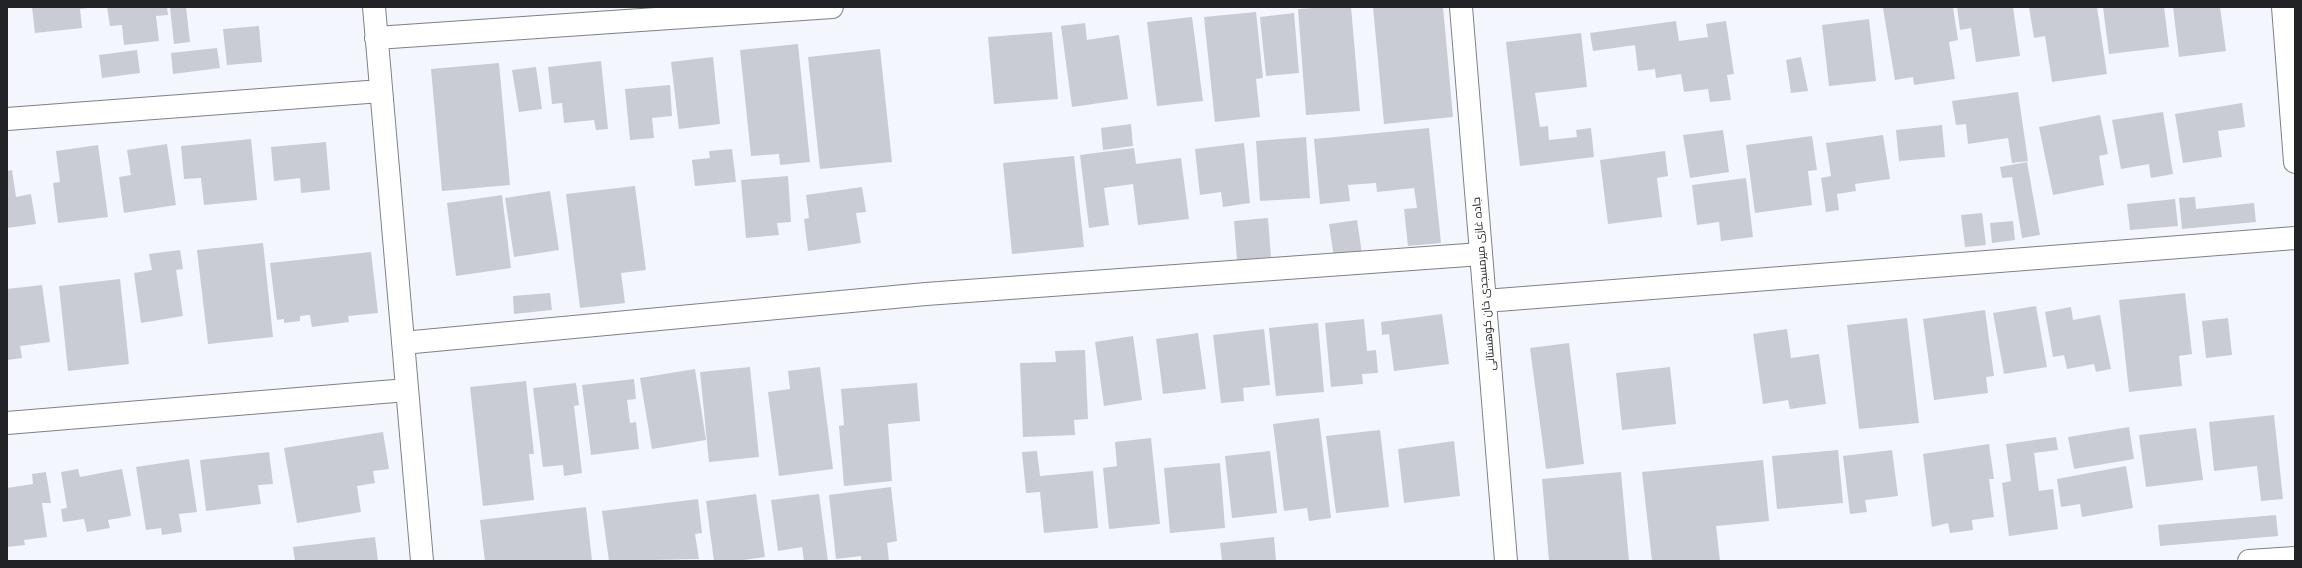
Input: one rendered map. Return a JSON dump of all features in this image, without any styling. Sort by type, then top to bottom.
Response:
[{"type":"street","points":[[374,7],[422,561]]},
{"type":"street","points":[[376,38],[832,7]]},
{"type":"street","name":"جاده غازی میرمسجدی خان کوهستانی","points":[[1461,7],[1506,561]]},
{"type":"street","points":[[2282,7],[2295,162]]},
{"type":"street","points":[[7,119],[381,91]]},
{"type":"street","points":[[1485,301],[2295,238]]},
{"type":"street","points":[[403,343],[926,294],[1481,254]]},
{"type":"street","points":[[7,423],[408,390]]},
{"type":"street","points":[[2249,561],[2295,558]]},
{"type":"building","points":[[32,7],[88,8],[80,9],[82,28],[35,33]]},
{"type":"building","points":[[107,7],[167,7],[168,15],[156,16],[159,41],[124,45],[122,25],[110,26]]},
{"type":"building","points":[[170,7],[186,7],[190,42],[174,44]]},
{"type":"building","points":[[1351,7],[1360,111],[1306,115],[1298,9]]},
{"type":"building","points":[[1373,7],[1443,7],[1453,117],[1384,124]]},
{"type":"building","points":[[1953,7],[1958,40],[1949,42],[1955,79],[1914,85],[1913,77],[1895,80],[1883,8]]},
{"type":"building","points":[[1957,7],[2013,7],[2020,56],[1976,62],[1971,28],[1960,30]]},
{"type":"building","points":[[2029,7],[2097,7],[2107,74],[2052,82],[2045,36],[2034,38]]},
{"type":"building","points":[[2103,7],[2164,7],[2169,47],[2109,54]]},
{"type":"building","points":[[2173,7],[2220,7],[2226,51],[2179,57]]},
{"type":"building","points":[[1256,12],[1263,78],[1256,79],[1260,117],[1215,122],[1204,17]]},
{"type":"building","points":[[1294,13],[1299,73],[1266,76],[1260,17]]},
{"type":"building","points":[[1192,17],[1203,101],[1157,106],[1147,22]]},
{"type":"building","points":[[1869,19],[1876,81],[1829,86],[1822,25]]},
{"type":"building","points":[[1676,21],[1679,41],[1708,37],[1706,24],[1726,21],[1734,74],[1727,75],[1731,100],[1710,102],[1708,89],[1684,92],[1681,74],[1656,78],[1655,69],[1638,71],[1635,45],[1593,51],[1590,33]]},
{"type":"building","points":[[1085,23],[1087,40],[1119,35],[1128,99],[1072,107],[1061,26]]},
{"type":"building","points":[[259,26],[262,62],[227,65],[223,29]]},
{"type":"building","points":[[1052,32],[1058,99],[994,104],[988,37]]},
{"type":"building","points":[[1581,33],[1587,87],[1535,93],[1540,127],[1548,126],[1549,140],[1577,137],[1576,130],[1591,128],[1594,157],[1520,166],[1506,42]]},
{"type":"building","points":[[798,44],[810,162],[780,165],[779,154],[751,156],[740,50]]},
{"type":"building","points":[[217,48],[220,68],[173,74],[171,53]]},
{"type":"building","points":[[880,49],[892,162],[820,169],[808,57]]},
{"type":"building","points":[[137,50],[140,73],[102,78],[99,55]]},
{"type":"building","points":[[713,57],[720,124],[679,129],[671,62]]},
{"type":"building","points":[[1801,57],[1808,91],[1791,93],[1786,60]]},
{"type":"building","points":[[601,61],[608,129],[596,130],[594,120],[564,123],[562,103],[552,104],[548,67]]},
{"type":"building","points":[[499,63],[510,185],[442,191],[431,69]]},
{"type":"building","points":[[536,67],[542,109],[519,112],[512,70]]},
{"type":"building","points":[[670,85],[672,116],[652,118],[654,138],[630,140],[625,89]]},
{"type":"building","points":[[2018,92],[2028,161],[2012,163],[2008,138],[1968,144],[1966,124],[1956,125],[1952,101]]},
{"type":"building","points":[[2242,103],[2245,127],[2218,131],[2222,157],[2183,163],[2175,114]]},
{"type":"building","points":[[2163,112],[2173,174],[2151,178],[2149,164],[2121,169],[2112,120]]},
{"type":"building","points":[[2100,115],[2108,154],[2099,156],[2104,185],[2053,195],[2039,127]]},
{"type":"building","points":[[1131,124],[1133,146],[1103,150],[1101,128]]},
{"type":"building","points":[[1942,125],[1945,157],[1899,161],[1896,130]]},
{"type":"building","points":[[1429,128],[1441,243],[1408,246],[1404,209],[1417,208],[1414,188],[1377,192],[1376,183],[1348,185],[1350,201],[1320,204],[1314,139]]},
{"type":"building","points":[[1723,130],[1729,172],[1690,178],[1683,135]]},
{"type":"building","points":[[1883,135],[1890,179],[1855,184],[1856,191],[1837,194],[1839,210],[1826,212],[1821,178],[1831,176],[1826,143]]},
{"type":"building","points":[[1812,136],[1817,170],[1808,171],[1812,205],[1755,213],[1746,145]]},
{"type":"building","points":[[1306,137],[1310,198],[1260,201],[1256,141]]},
{"type":"building","points":[[251,139],[257,200],[204,205],[201,178],[184,179],[181,146]]},
{"type":"building","points":[[326,142],[330,190],[301,193],[300,178],[274,181],[271,147]]},
{"type":"building","points":[[1244,143],[1250,203],[1223,207],[1221,192],[1200,195],[1195,149]]},
{"type":"building","points":[[167,144],[176,205],[124,213],[119,177],[131,175],[127,150]]},
{"type":"building","points":[[98,145],[108,217],[58,223],[53,183],[60,182],[56,151]]},
{"type":"building","points":[[1134,148],[1136,164],[1181,158],[1189,219],[1138,225],[1133,184],[1104,188],[1109,225],[1089,228],[1080,155]]},
{"type":"building","points":[[732,149],[736,182],[695,186],[692,160],[710,158],[709,151]]},
{"type":"building","points":[[1665,151],[1668,176],[1657,178],[1662,217],[1608,224],[1600,160]]},
{"type":"building","points":[[1074,156],[1084,247],[1012,254],[1003,163]]},
{"type":"building","points":[[2027,162],[2040,235],[2022,238],[2012,177],[2002,178],[2000,167]]},
{"type":"building","points":[[12,170],[16,197],[31,194],[36,224],[7,228],[7,171]]},
{"type":"building","points":[[788,176],[791,222],[777,223],[779,235],[746,238],[741,180]]},
{"type":"building","points":[[1746,178],[1753,237],[1721,241],[1719,222],[1697,225],[1692,185]]},
{"type":"building","points":[[635,186],[646,270],[621,273],[625,303],[580,308],[566,194]]},
{"type":"building","points":[[862,187],[866,212],[856,213],[861,243],[808,251],[804,219],[809,218],[806,195]]},
{"type":"building","points":[[550,191],[559,250],[514,257],[505,198]]},
{"type":"building","points":[[502,195],[511,268],[456,276],[447,203]]},
{"type":"building","points":[[2195,197],[2196,209],[2254,203],[2256,222],[2182,229],[2179,198]]},
{"type":"building","points":[[2175,199],[2178,226],[2130,230],[2127,204]]},
{"type":"building","points":[[1982,213],[1986,245],[1965,247],[1961,215]]},
{"type":"building","points":[[1268,218],[1271,257],[1237,260],[1234,221]]},
{"type":"building","points":[[1357,220],[1362,254],[1334,258],[1329,224]]},
{"type":"building","points":[[2013,221],[2015,240],[1992,243],[1990,223]]},
{"type":"building","points":[[263,243],[273,337],[208,344],[197,250]]},
{"type":"building","points":[[180,250],[183,269],[176,270],[183,316],[141,323],[134,273],[152,270],[149,254]]},
{"type":"building","points":[[371,252],[378,313],[348,316],[349,322],[312,327],[310,315],[300,316],[300,321],[284,323],[284,319],[277,320],[270,263]]},
{"type":"building","points":[[120,279],[129,364],[68,371],[59,286]]},
{"type":"building","points":[[42,285],[50,342],[20,346],[22,358],[7,360],[7,289]]},
{"type":"building","points":[[550,293],[552,310],[514,314],[513,296]]},
{"type":"building","points":[[2185,293],[2192,354],[2179,356],[2182,386],[2129,392],[2119,300]]},
{"type":"building","points":[[2036,306],[2047,367],[2004,374],[1993,313]]},
{"type":"building","points":[[2071,307],[2073,320],[2100,315],[2111,369],[2096,372],[2094,364],[2067,369],[2064,355],[2053,357],[2045,312]]},
{"type":"building","points":[[1985,310],[1994,376],[1986,377],[1988,393],[1934,400],[1923,319]]},
{"type":"building","points":[[1442,314],[1449,364],[1394,371],[1389,334],[1382,335],[1381,322]]},
{"type":"building","points":[[1907,318],[1919,423],[1859,429],[1847,325]]},
{"type":"building","points":[[2228,318],[2232,355],[2206,358],[2202,321]]},
{"type":"building","points":[[1364,319],[1367,351],[1376,350],[1378,373],[1362,374],[1363,384],[1331,387],[1325,323]]},
{"type":"building","points":[[1318,323],[1324,392],[1276,396],[1269,328]]},
{"type":"building","points":[[1264,329],[1270,385],[1243,388],[1244,401],[1221,403],[1213,335]]},
{"type":"building","points":[[1787,329],[1791,358],[1819,354],[1826,404],[1790,409],[1788,400],[1763,404],[1753,334]]},
{"type":"building","points":[[1198,333],[1206,389],[1163,394],[1156,339]]},
{"type":"building","points":[[1133,336],[1142,400],[1104,406],[1095,342]]},
{"type":"building","points":[[1569,343],[1584,464],[1546,469],[1530,348]]},
{"type":"building","points":[[1085,350],[1088,419],[1074,420],[1075,435],[1023,437],[1020,363],[1056,362],[1055,351]]},
{"type":"building","points":[[750,367],[759,457],[709,462],[700,372]]},
{"type":"building","points":[[820,367],[833,469],[779,476],[768,392],[790,389],[788,371]]},
{"type":"building","points":[[1670,367],[1676,424],[1622,430],[1616,373]]},
{"type":"building","points":[[695,369],[706,440],[652,449],[640,378]]},
{"type":"building","points":[[634,379],[636,399],[627,400],[630,423],[636,422],[639,449],[591,455],[582,385]]},
{"type":"building","points":[[526,381],[534,454],[529,454],[534,500],[483,506],[470,387]]},
{"type":"building","points":[[576,383],[579,405],[574,406],[582,473],[564,476],[563,465],[543,467],[533,388]]},
{"type":"building","points":[[917,383],[920,421],[888,424],[892,481],[844,486],[839,426],[844,425],[841,389]]},
{"type":"building","points":[[2274,415],[2283,499],[2261,501],[2257,466],[2214,471],[2209,422]]},
{"type":"building","points":[[1319,418],[1331,518],[1309,521],[1307,508],[1284,511],[1273,424]]},
{"type":"building","points":[[2129,427],[2134,459],[2074,469],[2068,437]]},
{"type":"building","points":[[2196,428],[2203,480],[2146,487],[2139,435]]},
{"type":"building","points":[[1380,430],[1389,507],[1336,513],[1326,436]]},
{"type":"building","points":[[383,432],[389,469],[373,471],[375,483],[357,486],[361,512],[297,523],[284,448]]},
{"type":"building","points":[[2056,437],[2058,450],[2034,453],[2039,491],[2053,489],[2058,529],[2009,536],[2002,483],[2011,481],[2006,444]]},
{"type":"building","points":[[1151,438],[1160,524],[1109,529],[1103,468],[1117,466],[1115,442]]},
{"type":"building","points":[[1454,441],[1460,496],[1404,503],[1398,449]]},
{"type":"building","points":[[1989,444],[1994,479],[1989,479],[1994,517],[1972,520],[1973,530],[1950,533],[1948,523],[1932,527],[1923,454]]},
{"type":"building","points":[[1838,450],[1843,503],[1777,509],[1772,456]]},
{"type":"building","points":[[1892,450],[1898,496],[1865,500],[1867,512],[1850,514],[1843,456]]},
{"type":"building","points":[[1037,451],[1040,476],[1093,471],[1098,528],[1044,533],[1040,492],[1026,493],[1022,452]]},
{"type":"building","points":[[1270,451],[1277,513],[1232,518],[1225,456]]},
{"type":"building","points":[[269,452],[273,484],[258,485],[261,504],[206,511],[200,460]]},
{"type":"building","points":[[189,459],[197,512],[179,514],[182,532],[162,535],[161,528],[146,530],[136,467]]},
{"type":"building","points":[[1763,460],[1769,521],[1716,526],[1720,561],[1652,561],[1642,472]]},
{"type":"building","points":[[1220,463],[1225,528],[1170,533],[1164,468]]},
{"type":"building","points":[[2126,466],[2133,508],[2082,517],[2080,504],[2061,507],[2057,479]]},
{"type":"building","points":[[78,469],[80,477],[122,469],[131,516],[108,520],[110,528],[87,532],[84,519],[63,522],[61,509],[67,508],[61,472]]},
{"type":"building","points":[[46,472],[51,503],[42,503],[47,537],[24,540],[25,545],[7,547],[7,488],[33,484],[32,474]]},
{"type":"building","points":[[1621,472],[1629,561],[1549,561],[1542,479]]},
{"type":"building","points":[[891,487],[897,541],[887,543],[889,561],[861,561],[861,556],[836,559],[829,495]]},
{"type":"building","points":[[756,494],[765,557],[736,561],[714,561],[706,501]]},
{"type":"building","points":[[819,494],[828,561],[804,561],[802,547],[778,551],[771,500]]},
{"type":"building","points":[[698,499],[702,533],[695,534],[699,559],[609,561],[602,511]]},
{"type":"building","points":[[586,507],[592,561],[485,561],[480,520]]},
{"type":"building","points":[[2276,515],[2278,536],[2160,546],[2158,525]]},
{"type":"building","points":[[375,537],[378,561],[295,561],[293,547]]},
{"type":"building","points":[[1274,537],[1276,561],[1222,561],[1220,543]]}]
